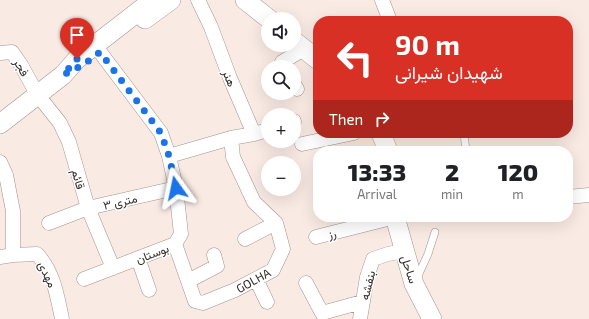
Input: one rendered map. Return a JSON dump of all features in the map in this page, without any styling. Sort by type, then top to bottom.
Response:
[{"type":"street","points":[[63,75],[77,59],[153,0]]},
{"type":"street","points":[[0,124],[63,75],[83,65],[171,0]]},
{"type":"street","name":"هنر","points":[[198,0],[211,27],[230,78],[254,134]]},
{"type":"street","points":[[244,0],[261,13]]},
{"type":"street","points":[[382,0],[388,16]]},
{"type":"street","points":[[286,60],[305,50]]},
{"type":"street","name":"فجر","points":[[0,53],[12,52],[22,65],[37,94]]},
{"type":"street","name":"بوستان","points":[[84,278],[176,244],[181,234],[176,188],[169,156],[161,133],[100,52]]},
{"type":"street","name":"قائم","points":[[37,94],[60,123],[69,142],[88,208],[113,268]]},
{"type":"street","points":[[169,156],[231,138],[261,132]]},
{"type":"street","points":[[231,138],[233,157],[254,202],[276,223],[245,239]]},
{"type":"street","points":[[302,144],[330,138]]},
{"type":"street","name":"مهدی","points":[[0,162],[6,175],[13,211],[6,256],[38,254],[46,263],[55,284],[62,319]]},
{"type":"street","name":"۳ متری","points":[[49,223],[88,208],[176,188]]},
{"type":"street","points":[[573,196],[589,194]]},
{"type":"street","name":"رز","points":[[316,237],[375,222]]},
{"type":"street","name":"ساحل","points":[[396,222],[414,284],[432,319]]},
{"type":"street","name":"GOLHA","points":[[176,244],[195,301],[203,303],[235,290],[273,270],[283,249],[276,223]]},
{"type":"street","name":"بنفشه","points":[[360,319],[367,277],[373,259],[404,251]]},
{"type":"street","points":[[188,281],[217,266],[214,255]]},
{"type":"street","points":[[138,258],[148,290]]},
{"type":"street","points":[[256,279],[267,302]]},
{"type":"street","points":[[306,283],[322,313],[362,302]]},
{"type":"lane","points":[[414,284],[428,254],[435,232]]},
{"type":"route","points":[[77,59],[63,75],[83,65],[100,52],[161,133],[169,156],[176,188]]}]
